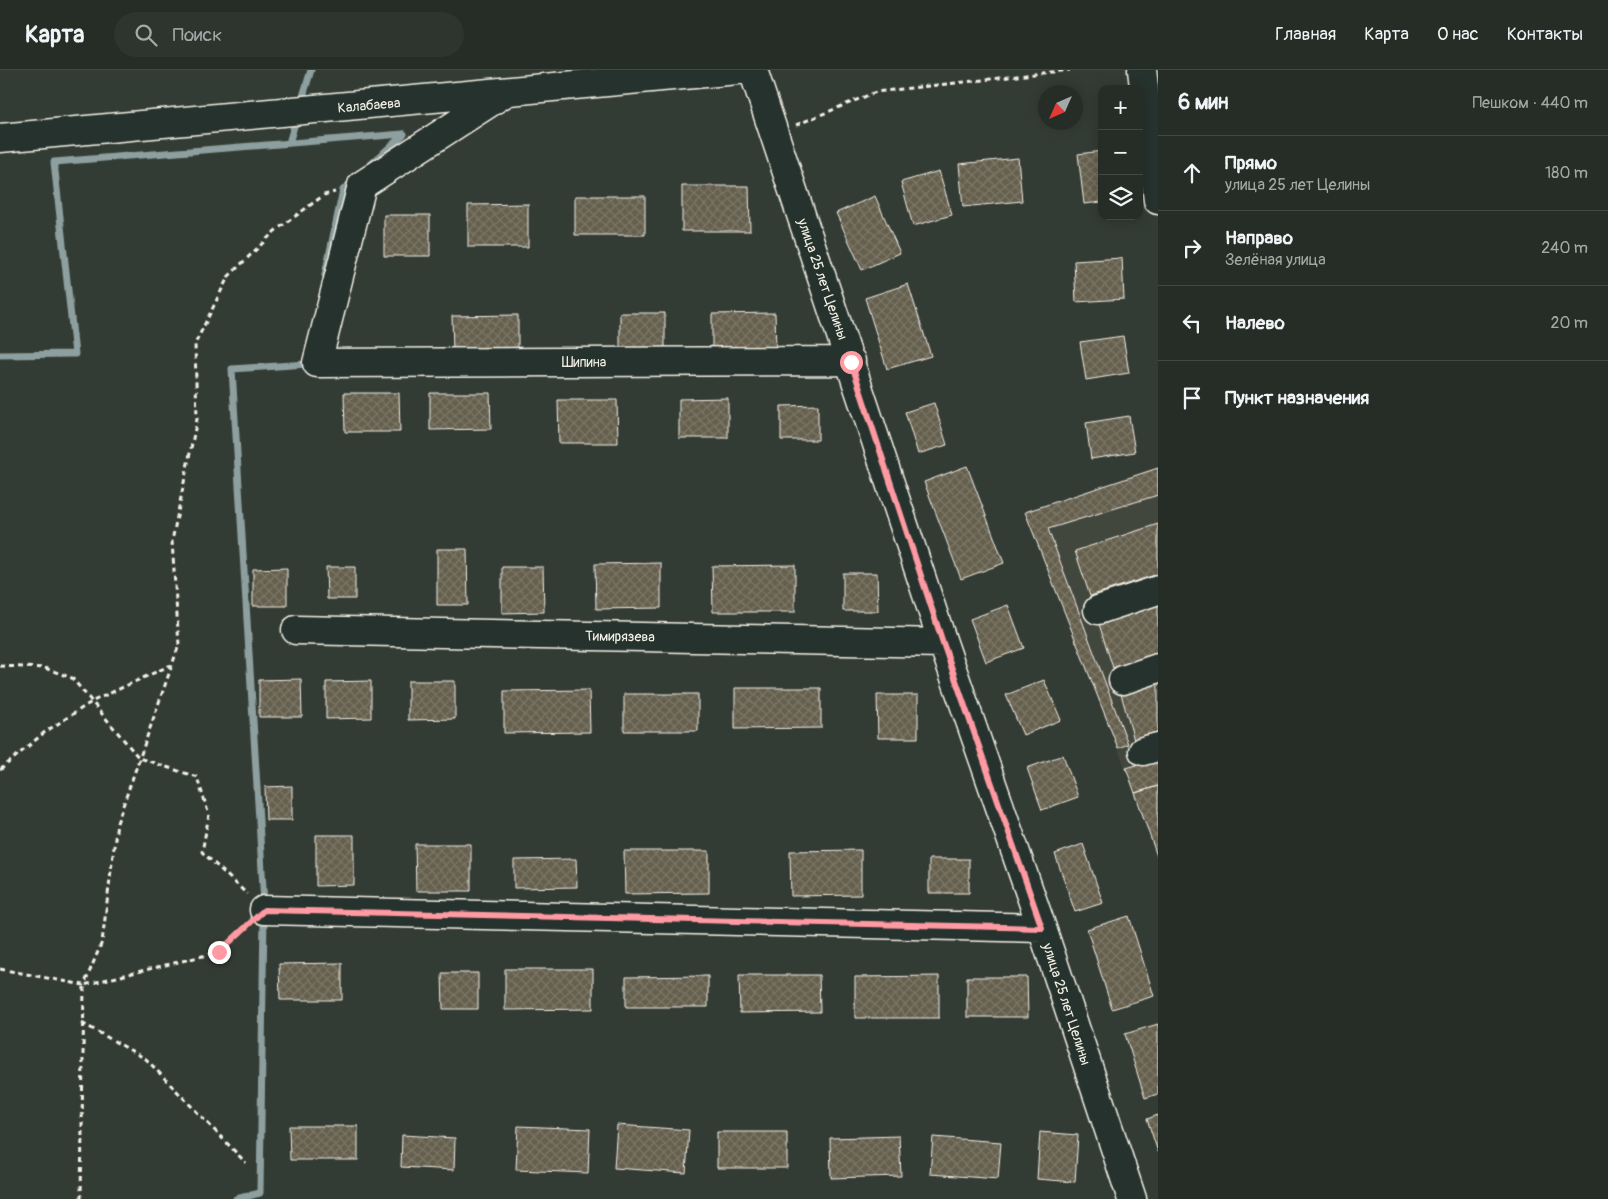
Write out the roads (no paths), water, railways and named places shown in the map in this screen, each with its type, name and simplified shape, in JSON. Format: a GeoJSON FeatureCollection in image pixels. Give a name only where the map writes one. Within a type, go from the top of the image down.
{"type":"FeatureCollection","features":[{"type":"Feature","properties":{"kind":"street","name":"Калабаева"},"geometry":{"type":"LineString","coordinates":[[0,138],[738,70]]}},
{"type":"Feature","properties":{"kind":"street","name":"улица 25 лет Целины"},"geometry":{"type":"LineString","coordinates":[[753,70],[943,643],[1042,928],[1132,1199]]}},
{"type":"Feature","properties":{"kind":"street"},"geometry":{"type":"LineString","coordinates":[[1142,70],[1158,200]]}},
{"type":"Feature","properties":{"kind":"street","name":"Шипина"},"geometry":{"type":"LineString","coordinates":[[506,92],[362,185],[317,363],[851,362]]}},
{"type":"Feature","properties":{"kind":"street"},"geometry":{"type":"LineString","coordinates":[[1098,610],[1158,590]]}},
{"type":"Feature","properties":{"kind":"street","name":"Тимирязева"},"geometry":{"type":"LineString","coordinates":[[296,630],[943,643]]}},
{"type":"Feature","properties":{"kind":"street"},"geometry":{"type":"LineString","coordinates":[[1123,680],[1158,668]]}},
{"type":"Feature","properties":{"kind":"street"},"geometry":{"type":"LineString","coordinates":[[264,910],[1042,928]]}},
{"type":"Feature","properties":{"kind":"waterway"},"geometry":{"type":"LineString","coordinates":[[301,103],[311,70]]}},
{"type":"Feature","properties":{"kind":"waterway"},"geometry":{"type":"LineString","coordinates":[[289,143],[297,116]]}},
{"type":"Feature","properties":{"kind":"waterway"},"geometry":{"type":"LineString","coordinates":[[0,355],[75,354],[54,162],[403,134]]}},
{"type":"Feature","properties":{"kind":"waterway"},"geometry":{"type":"LineString","coordinates":[[369,166],[404,134]]}},
{"type":"Feature","properties":{"kind":"waterway"},"geometry":{"type":"LineString","coordinates":[[325,275],[343,190],[354,180]]}},
{"type":"Feature","properties":{"kind":"waterway"},"geometry":{"type":"LineString","coordinates":[[264,904],[232,369],[307,364],[308,359]]}},
{"type":"Feature","properties":{"kind":"waterway"},"geometry":{"type":"LineString","coordinates":[[236,1199],[260,1193],[264,915]]}}]}
